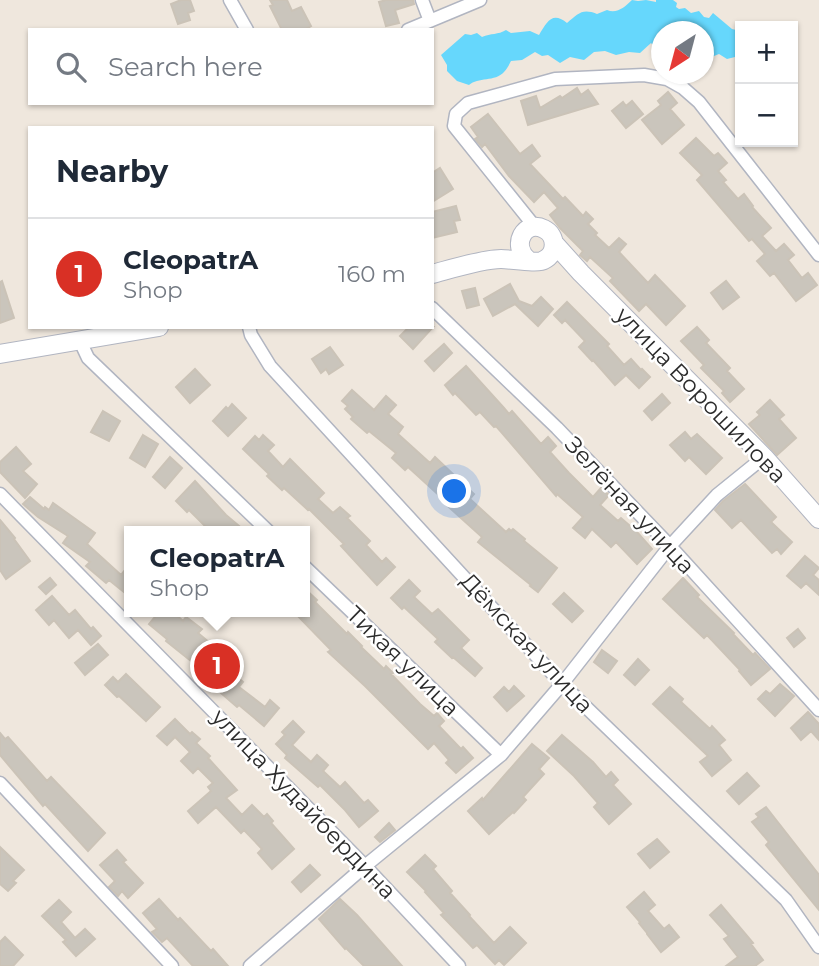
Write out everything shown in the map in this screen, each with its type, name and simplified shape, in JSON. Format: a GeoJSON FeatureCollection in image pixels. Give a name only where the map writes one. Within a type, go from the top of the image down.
{"type":"FeatureCollection","features":[{"type":"Feature","properties":{"kind":"street"},"geometry":{"type":"LineString","coordinates":[[230,0],[246,28]]}},
{"type":"Feature","properties":{"kind":"street"},"geometry":{"type":"LineString","coordinates":[[422,0],[430,21]]}},
{"type":"Feature","properties":{"kind":"street"},"geometry":{"type":"LineString","coordinates":[[413,28],[480,0]]}},
{"type":"Feature","properties":{"kind":"street"},"geometry":{"type":"LineString","coordinates":[[535,227],[454,127],[456,114],[468,103],[555,79],[644,75],[667,79],[699,102],[819,256]]}},
{"type":"Feature","properties":{"kind":"street"},"geometry":{"type":"LineString","coordinates":[[535,227],[547,231],[554,243],[552,253],[536,260],[523,256],[520,250],[520,240],[525,231],[535,227]]}},
{"type":"Feature","properties":{"kind":"street","name":"улица Ворошилова"},"geometry":{"type":"LineString","coordinates":[[497,259],[520,240]]}},
{"type":"Feature","properties":{"kind":"street","name":"улица Ворошилова"},"geometry":{"type":"LineString","coordinates":[[554,243],[764,457],[819,519]]}},
{"type":"Feature","properties":{"kind":"street","name":"улица Ворошилова"},"geometry":{"type":"LineString","coordinates":[[434,274],[497,259],[536,260],[567,266],[581,273]]}},
{"type":"Feature","properties":{"kind":"street","name":"Зелёная улица"},"geometry":{"type":"LineString","coordinates":[[434,310],[557,428],[670,546],[819,710]]}},
{"type":"Feature","properties":{"kind":"street"},"geometry":{"type":"LineString","coordinates":[[0,354],[148,329]]}},
{"type":"Feature","properties":{"kind":"street","name":"Дёмская улица"},"geometry":{"type":"LineString","coordinates":[[250,329],[270,366],[562,684],[786,900],[819,947]]}},
{"type":"Feature","properties":{"kind":"street"},"geometry":{"type":"LineString","coordinates":[[80,341],[88,358],[263,526]]}},
{"type":"Feature","properties":{"kind":"street"},"geometry":{"type":"LineString","coordinates":[[250,966],[365,866],[502,755],[562,684],[670,546],[717,495],[764,457]]}},
{"type":"Feature","properties":{"kind":"street","name":"улица Худайбердина"},"geometry":{"type":"LineString","coordinates":[[0,494],[365,866],[459,966]]}},
{"type":"Feature","properties":{"kind":"street","name":"Тихая улица"},"geometry":{"type":"LineString","coordinates":[[310,572],[502,755]]}},
{"type":"Feature","properties":{"kind":"street"},"geometry":{"type":"LineString","coordinates":[[0,783],[172,966]]}},
{"type":"Feature","properties":{"kind":"water"},"geometry":{"type":"Polygon","coordinates":[[[632,0],[673,0],[677,3],[676,7],[685,8],[691,13],[699,11],[709,18],[713,13],[735,30],[735,57],[727,59],[719,54],[714,56],[714,21],[651,21],[651,43],[640,53],[616,55],[605,51],[594,52],[584,60],[570,57],[560,63],[548,55],[542,56],[535,52],[522,60],[511,61],[500,75],[469,85],[457,81],[447,71],[447,65],[441,55],[465,34],[477,33],[482,37],[506,30],[511,33],[530,31],[539,35],[547,22],[554,18],[567,23],[580,13],[597,14],[624,7],[632,0]]]}},
{"type":"Feature","properties":{"kind":"building"},"geometry":{"type":"Polygon","coordinates":[[[190,0],[194,11],[188,13],[190,20],[178,24],[171,4],[190,0]]]}},
{"type":"Feature","properties":{"kind":"building"},"geometry":{"type":"Polygon","coordinates":[[[270,0],[287,0],[292,11],[301,7],[311,26],[281,28],[270,6],[273,5],[270,0]]]}},
{"type":"Feature","properties":{"kind":"building"},"geometry":{"type":"Polygon","coordinates":[[[413,0],[414,4],[395,10],[399,23],[386,26],[379,2],[413,0]]]}},
{"type":"Feature","properties":{"kind":"building"},"geometry":{"type":"Polygon","coordinates":[[[577,88],[581,95],[588,90],[598,104],[528,125],[521,101],[536,96],[540,108],[577,88]]]}},
{"type":"Feature","properties":{"kind":"building"},"geometry":{"type":"Polygon","coordinates":[[[668,92],[677,103],[670,109],[684,125],[662,144],[642,120],[661,105],[658,101],[668,92]]]}},
{"type":"Feature","properties":{"kind":"building"},"geometry":{"type":"Polygon","coordinates":[[[632,101],[643,114],[626,128],[612,111],[623,102],[626,106],[632,101]]]}},
{"type":"Feature","properties":{"kind":"building"},"geometry":{"type":"Polygon","coordinates":[[[488,114],[520,154],[532,145],[540,156],[530,164],[563,199],[565,197],[583,216],[586,212],[593,219],[588,224],[597,233],[595,235],[609,248],[619,238],[626,244],[619,252],[648,283],[655,275],[685,306],[666,325],[646,304],[639,311],[610,281],[613,278],[590,257],[587,261],[580,255],[583,251],[550,215],[558,208],[544,192],[534,202],[509,176],[485,144],[482,147],[475,139],[478,137],[471,127],[488,114]]]}},
{"type":"Feature","properties":{"kind":"building"},"geometry":{"type":"Polygon","coordinates":[[[696,138],[714,156],[718,153],[727,163],[718,171],[726,180],[723,182],[738,199],[744,194],[771,228],[762,236],[776,251],[784,244],[794,255],[788,260],[802,278],[808,273],[817,285],[796,301],[774,273],[770,276],[757,261],[765,254],[752,239],[749,241],[697,180],[702,175],[680,153],[696,138]]]}},
{"type":"Feature","properties":{"kind":"building"},"geometry":{"type":"Polygon","coordinates":[[[440,168],[453,189],[434,201],[434,172],[440,168]]]}},
{"type":"Feature","properties":{"kind":"building"},"geometry":{"type":"Polygon","coordinates":[[[456,206],[460,220],[454,221],[457,232],[434,238],[434,212],[456,206]]]}},
{"type":"Feature","properties":{"kind":"building"},"geometry":{"type":"Polygon","coordinates":[[[2,281],[14,318],[0,323],[0,282],[2,281]]]}},
{"type":"Feature","properties":{"kind":"building"},"geometry":{"type":"Polygon","coordinates":[[[726,281],[739,297],[723,309],[711,293],[726,281]]]}},
{"type":"Feature","properties":{"kind":"building"},"geometry":{"type":"Polygon","coordinates":[[[510,284],[519,301],[532,306],[541,297],[553,309],[538,326],[515,304],[493,316],[484,299],[510,284]]]}},
{"type":"Feature","properties":{"kind":"building"},"geometry":{"type":"Polygon","coordinates":[[[475,288],[479,305],[467,308],[462,291],[475,288]]]}},
{"type":"Feature","properties":{"kind":"building"},"geometry":{"type":"Polygon","coordinates":[[[567,302],[609,344],[607,346],[624,365],[631,359],[650,377],[639,388],[626,375],[615,385],[579,347],[585,341],[565,320],[562,323],[554,315],[567,302]]]}},
{"type":"Feature","properties":{"kind":"building"},"geometry":{"type":"Polygon","coordinates":[[[697,327],[709,340],[706,343],[730,368],[727,371],[744,389],[730,402],[722,393],[724,391],[701,368],[704,365],[681,341],[697,327]]]}},
{"type":"Feature","properties":{"kind":"building"},"geometry":{"type":"Polygon","coordinates":[[[407,329],[431,329],[413,349],[400,336],[407,329]]]}},
{"type":"Feature","properties":{"kind":"building"},"geometry":{"type":"Polygon","coordinates":[[[444,344],[452,353],[434,371],[425,361],[444,344]]]}},
{"type":"Feature","properties":{"kind":"building"},"geometry":{"type":"Polygon","coordinates":[[[330,347],[343,365],[329,374],[326,369],[321,373],[312,359],[330,347]]]}},
{"type":"Feature","properties":{"kind":"building"},"geometry":{"type":"Polygon","coordinates":[[[466,366],[509,414],[512,411],[541,444],[548,437],[556,446],[550,452],[593,497],[601,488],[609,495],[600,505],[618,521],[621,518],[652,549],[637,564],[616,542],[611,547],[592,529],[585,538],[573,528],[583,517],[557,494],[556,496],[496,426],[480,412],[476,415],[455,393],[453,395],[445,385],[466,366]]]}},
{"type":"Feature","properties":{"kind":"building"},"geometry":{"type":"Polygon","coordinates":[[[195,369],[210,385],[190,403],[176,387],[195,369]]]}},
{"type":"Feature","properties":{"kind":"building"},"geometry":{"type":"Polygon","coordinates":[[[352,390],[374,410],[386,396],[396,405],[388,414],[403,427],[398,434],[430,463],[435,457],[474,494],[470,499],[506,532],[513,529],[557,568],[538,592],[478,542],[482,537],[441,500],[443,499],[408,467],[405,470],[392,458],[396,453],[351,419],[353,417],[345,409],[348,406],[342,401],[352,390]]]}},
{"type":"Feature","properties":{"kind":"building"},"geometry":{"type":"Polygon","coordinates":[[[662,394],[670,403],[652,420],[644,411],[662,394]]]}},
{"type":"Feature","properties":{"kind":"building"},"geometry":{"type":"Polygon","coordinates":[[[770,400],[784,415],[779,419],[796,438],[777,455],[749,424],[760,415],[757,412],[770,400]]]}},
{"type":"Feature","properties":{"kind":"building"},"geometry":{"type":"Polygon","coordinates":[[[232,404],[246,418],[228,436],[213,421],[232,404]]]}},
{"type":"Feature","properties":{"kind":"building"},"geometry":{"type":"Polygon","coordinates":[[[103,411],[120,421],[109,441],[91,432],[103,411]]]}},
{"type":"Feature","properties":{"kind":"building"},"geometry":{"type":"Polygon","coordinates":[[[685,432],[691,439],[697,434],[722,458],[706,474],[689,457],[685,461],[670,445],[685,432]]]}},
{"type":"Feature","properties":{"kind":"building"},"geometry":{"type":"Polygon","coordinates":[[[143,435],[158,444],[145,467],[130,458],[143,435]]]}},
{"type":"Feature","properties":{"kind":"building"},"geometry":{"type":"Polygon","coordinates":[[[263,435],[274,445],[268,451],[283,467],[290,459],[324,493],[318,499],[333,513],[340,507],[370,541],[366,545],[382,562],[386,558],[395,567],[377,585],[341,546],[344,544],[309,509],[267,476],[269,474],[243,449],[255,436],[259,440],[263,435]]]}},
{"type":"Feature","properties":{"kind":"building"},"geometry":{"type":"Polygon","coordinates":[[[16,447],[31,464],[23,471],[37,484],[25,498],[0,472],[0,462],[16,447]]]}},
{"type":"Feature","properties":{"kind":"building"},"geometry":{"type":"Polygon","coordinates":[[[170,457],[182,468],[165,488],[153,477],[170,457]]]}},
{"type":"Feature","properties":{"kind":"building"},"geometry":{"type":"Polygon","coordinates":[[[195,481],[239,526],[205,526],[176,501],[195,481]]]}},
{"type":"Feature","properties":{"kind":"building"},"geometry":{"type":"Polygon","coordinates":[[[745,484],[776,517],[771,522],[792,542],[781,554],[777,549],[772,553],[741,520],[732,528],[715,510],[745,484]]]}},
{"type":"Feature","properties":{"kind":"building"},"geometry":{"type":"Polygon","coordinates":[[[30,497],[49,510],[53,503],[95,533],[87,544],[121,575],[124,571],[124,592],[109,580],[106,583],[86,566],[90,562],[63,543],[68,536],[23,504],[30,497]]]}},
{"type":"Feature","properties":{"kind":"building"},"geometry":{"type":"Polygon","coordinates":[[[0,520],[30,561],[6,579],[0,570],[0,520]]]}},
{"type":"Feature","properties":{"kind":"building"},"geometry":{"type":"Polygon","coordinates":[[[805,556],[819,568],[813,575],[819,580],[819,595],[806,583],[801,588],[787,576],[805,556]]]}},
{"type":"Feature","properties":{"kind":"building"},"geometry":{"type":"Polygon","coordinates":[[[50,578],[56,585],[46,594],[39,587],[50,578]]]}},
{"type":"Feature","properties":{"kind":"building"},"geometry":{"type":"Polygon","coordinates":[[[683,578],[699,595],[697,597],[770,669],[751,685],[707,635],[704,638],[663,599],[683,578]]]}},
{"type":"Feature","properties":{"kind":"building"},"geometry":{"type":"Polygon","coordinates":[[[409,580],[420,591],[414,597],[432,614],[438,609],[469,640],[461,648],[482,668],[475,676],[452,658],[435,642],[438,639],[391,598],[409,580]]]}},
{"type":"Feature","properties":{"kind":"building"},"geometry":{"type":"Polygon","coordinates":[[[564,593],[583,611],[572,622],[553,604],[564,593]]]}},
{"type":"Feature","properties":{"kind":"building"},"geometry":{"type":"Polygon","coordinates":[[[310,594],[347,634],[348,632],[384,669],[386,666],[393,673],[391,674],[420,704],[434,716],[437,713],[444,721],[439,726],[473,758],[456,773],[446,763],[449,760],[434,743],[428,749],[328,652],[331,650],[299,617],[310,617],[310,594]]]}},
{"type":"Feature","properties":{"kind":"building"},"geometry":{"type":"Polygon","coordinates":[[[52,596],[69,615],[75,610],[91,629],[93,627],[101,636],[91,645],[78,630],[69,638],[54,620],[49,625],[36,610],[52,596]]]}},
{"type":"Feature","properties":{"kind":"building"},"geometry":{"type":"Polygon","coordinates":[[[155,617],[179,617],[183,621],[186,617],[202,629],[198,633],[228,658],[226,660],[239,672],[236,676],[243,682],[239,687],[265,707],[270,700],[279,708],[264,726],[213,686],[216,681],[149,624],[155,617]]]}},
{"type":"Feature","properties":{"kind":"building"},"geometry":{"type":"Polygon","coordinates":[[[798,629],[805,638],[794,647],[787,638],[798,629]]]}},
{"type":"Feature","properties":{"kind":"building"},"geometry":{"type":"Polygon","coordinates":[[[98,644],[108,655],[85,675],[75,663],[98,644]]]}},
{"type":"Feature","properties":{"kind":"building"},"geometry":{"type":"Polygon","coordinates":[[[602,650],[617,661],[608,673],[594,662],[602,650]]]}},
{"type":"Feature","properties":{"kind":"building"},"geometry":{"type":"Polygon","coordinates":[[[638,659],[649,670],[635,685],[624,675],[638,659]]]}},
{"type":"Feature","properties":{"kind":"building"},"geometry":{"type":"Polygon","coordinates":[[[126,674],[160,707],[146,721],[105,685],[113,677],[118,682],[126,674]]]}},
{"type":"Feature","properties":{"kind":"building"},"geometry":{"type":"Polygon","coordinates":[[[780,684],[794,696],[775,716],[758,699],[766,691],[770,694],[780,684]]]}},
{"type":"Feature","properties":{"kind":"building"},"geometry":{"type":"Polygon","coordinates":[[[514,686],[524,696],[507,711],[494,697],[504,687],[509,692],[514,686]]]}},
{"type":"Feature","properties":{"kind":"building"},"geometry":{"type":"Polygon","coordinates":[[[670,687],[683,699],[681,702],[725,740],[719,745],[731,760],[712,776],[700,762],[708,756],[653,704],[670,687]]]}},
{"type":"Feature","properties":{"kind":"building"},"geometry":{"type":"Polygon","coordinates":[[[808,712],[819,724],[819,740],[811,731],[801,740],[791,728],[808,712]]]}},
{"type":"Feature","properties":{"kind":"building"},"geometry":{"type":"Polygon","coordinates":[[[175,719],[190,734],[192,732],[200,739],[196,743],[237,790],[226,798],[242,815],[252,805],[264,817],[267,814],[273,821],[271,823],[294,849],[272,869],[258,853],[262,849],[244,830],[241,833],[216,807],[198,823],[188,811],[211,791],[208,787],[213,783],[198,768],[193,773],[181,761],[190,752],[175,737],[167,745],[157,736],[175,719]]]}},
{"type":"Feature","properties":{"kind":"building"},"geometry":{"type":"Polygon","coordinates":[[[293,721],[304,732],[292,745],[311,762],[317,755],[328,765],[323,771],[340,787],[345,782],[364,803],[368,800],[378,811],[359,827],[320,785],[318,787],[285,758],[287,755],[276,744],[285,735],[282,732],[293,721]]]}},
{"type":"Feature","properties":{"kind":"building"},"geometry":{"type":"Polygon","coordinates":[[[0,733],[5,739],[8,737],[47,781],[51,777],[105,833],[88,851],[45,804],[43,806],[0,755],[0,733]]]}},
{"type":"Feature","properties":{"kind":"building"},"geometry":{"type":"Polygon","coordinates":[[[562,735],[606,777],[611,772],[618,780],[613,785],[631,804],[609,824],[594,807],[598,803],[547,751],[562,735]]]}},
{"type":"Feature","properties":{"kind":"building"},"geometry":{"type":"Polygon","coordinates":[[[532,744],[549,758],[539,769],[544,774],[523,797],[526,800],[489,834],[468,811],[482,798],[483,800],[532,744]]]}},
{"type":"Feature","properties":{"kind":"building"},"geometry":{"type":"Polygon","coordinates":[[[747,773],[759,786],[739,804],[727,791],[747,773]]]}},
{"type":"Feature","properties":{"kind":"building"},"geometry":{"type":"Polygon","coordinates":[[[766,807],[819,875],[819,910],[766,845],[769,842],[752,822],[759,817],[756,814],[766,807]]]}},
{"type":"Feature","properties":{"kind":"building"},"geometry":{"type":"Polygon","coordinates":[[[389,823],[395,830],[380,842],[375,837],[389,823]]]}},
{"type":"Feature","properties":{"kind":"building"},"geometry":{"type":"Polygon","coordinates":[[[657,839],[669,852],[650,868],[638,854],[657,839]]]}},
{"type":"Feature","properties":{"kind":"building"},"geometry":{"type":"Polygon","coordinates":[[[0,847],[24,870],[8,891],[0,884],[0,847]]]}},
{"type":"Feature","properties":{"kind":"building"},"geometry":{"type":"Polygon","coordinates":[[[117,850],[126,860],[123,862],[143,883],[128,898],[122,891],[118,896],[109,887],[115,881],[100,865],[117,850]]]}},
{"type":"Feature","properties":{"kind":"building"},"geometry":{"type":"Polygon","coordinates":[[[425,855],[436,866],[433,869],[452,891],[450,893],[494,943],[510,927],[526,943],[504,965],[499,960],[495,964],[477,945],[473,948],[441,915],[444,913],[407,872],[425,855]]]}},
{"type":"Feature","properties":{"kind":"building"},"geometry":{"type":"Polygon","coordinates":[[[310,865],[320,875],[301,892],[292,882],[310,865]]]}},
{"type":"Feature","properties":{"kind":"building"},"geometry":{"type":"Polygon","coordinates":[[[644,892],[655,905],[648,911],[664,929],[669,925],[679,937],[661,952],[627,907],[644,892]]]}},
{"type":"Feature","properties":{"kind":"building"},"geometry":{"type":"Polygon","coordinates":[[[159,899],[228,966],[193,966],[167,938],[162,942],[152,932],[157,929],[143,913],[159,899]]]}},
{"type":"Feature","properties":{"kind":"building"},"geometry":{"type":"Polygon","coordinates":[[[340,899],[402,966],[364,966],[345,949],[319,919],[340,899]]]}},
{"type":"Feature","properties":{"kind":"building"},"geometry":{"type":"Polygon","coordinates":[[[59,900],[71,912],[61,922],[75,938],[85,929],[95,939],[76,956],[63,942],[66,940],[42,916],[59,900]]]}},
{"type":"Feature","properties":{"kind":"building"},"geometry":{"type":"Polygon","coordinates":[[[721,905],[753,943],[751,944],[763,960],[755,966],[726,966],[738,957],[724,939],[729,936],[710,915],[721,905]]]}},
{"type":"Feature","properties":{"kind":"building"},"geometry":{"type":"Polygon","coordinates":[[[5,937],[23,955],[13,966],[0,966],[0,942],[5,937]]]}},
{"type":"Feature","properties":{"kind":"place","name":"CleopatrA"},"geometry":{"type":"Point","coordinates":[217,666]}}]}
